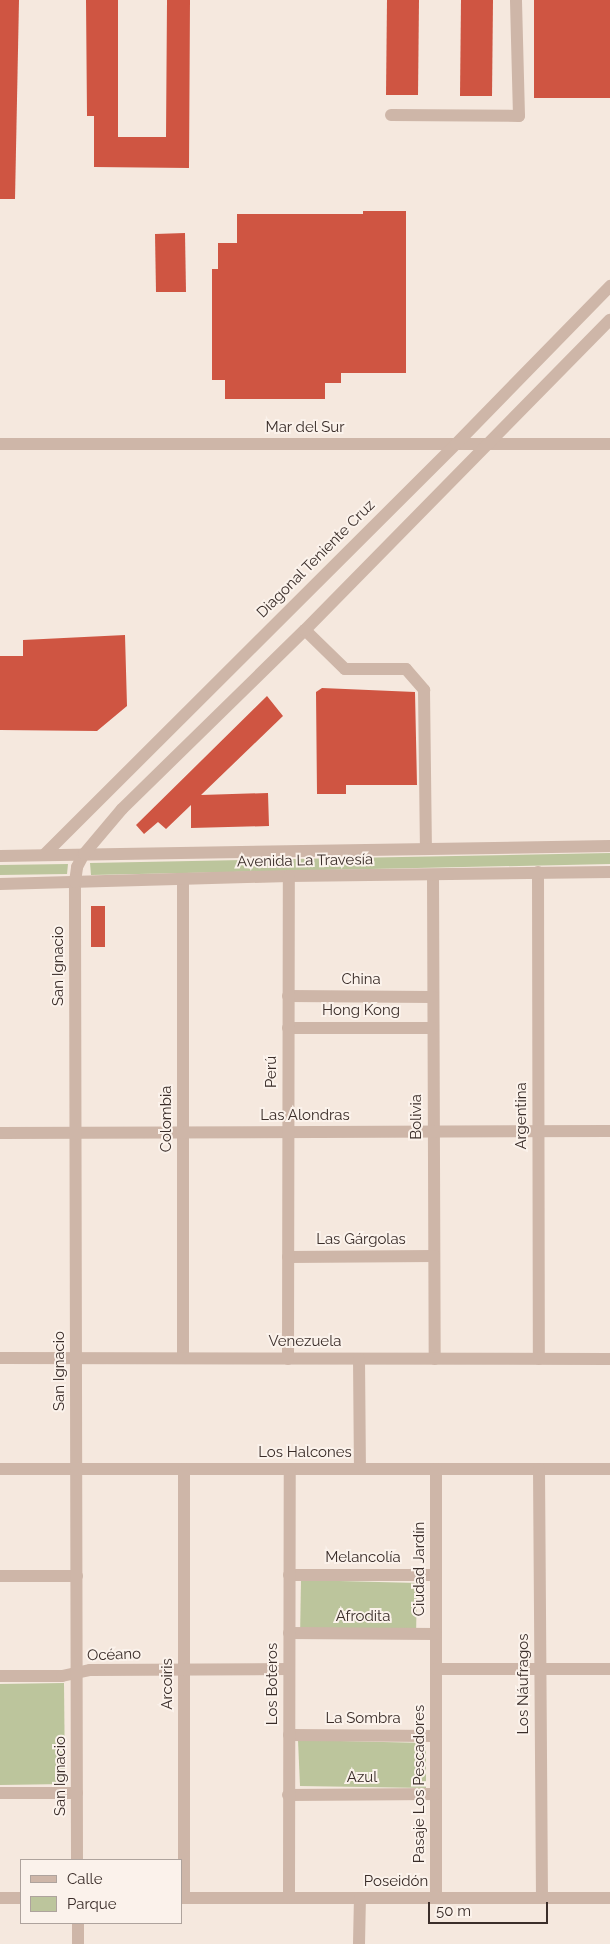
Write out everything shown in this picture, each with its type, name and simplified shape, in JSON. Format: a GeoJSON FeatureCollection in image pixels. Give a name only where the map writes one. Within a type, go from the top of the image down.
{"type":"FeatureCollection","features":[{"type":"Feature","properties":{"kind":"street"},"geometry":{"type":"LineString","coordinates":[[391,115],[519,116],[516,0]]}},
{"type":"Feature","properties":{"kind":"street","name":"Diagonal Teniente Cruz"},"geometry":{"type":"LineString","coordinates":[[44,855],[456,444],[610,286]]}},
{"type":"Feature","properties":{"kind":"street"},"geometry":{"type":"LineString","coordinates":[[74,882],[77,867],[84,854],[122,809],[305,630],[610,320]]}},
{"type":"Feature","properties":{"kind":"street","name":"Mar del Sur"},"geometry":{"type":"LineString","coordinates":[[0,444],[456,444],[489,442],[610,444]]}},
{"type":"Feature","properties":{"kind":"street"},"geometry":{"type":"LineString","coordinates":[[305,630],[345,669],[406,669],[424,690],[426,849]]}},
{"type":"Feature","properties":{"kind":"street","name":"Avenida La Travesía"},"geometry":{"type":"LineString","coordinates":[[0,856],[610,846]]}},
{"type":"Feature","properties":{"kind":"street","name":"Argentina"},"geometry":{"type":"LineString","coordinates":[[538,872],[538,1358]]}},
{"type":"Feature","properties":{"kind":"street","name":"Avenida La Travesía"},"geometry":{"type":"LineString","coordinates":[[0,884],[289,876],[610,872]]}},
{"type":"Feature","properties":{"kind":"street","name":"Bolivia"},"geometry":{"type":"LineString","coordinates":[[433,875],[435,1359]]}},
{"type":"Feature","properties":{"kind":"street","name":"Perú"},"geometry":{"type":"LineString","coordinates":[[288,1358],[289,876]]}},
{"type":"Feature","properties":{"kind":"street","name":"Colombia"},"geometry":{"type":"LineString","coordinates":[[183,879],[183,1358]]}},
{"type":"Feature","properties":{"kind":"street","name":"San Ignacio"},"geometry":{"type":"LineString","coordinates":[[74,882],[78,1859]]}},
{"type":"Feature","properties":{"kind":"street","name":"China"},"geometry":{"type":"LineString","coordinates":[[288,996],[433,997]]}},
{"type":"Feature","properties":{"kind":"street","name":"Hong Kong"},"geometry":{"type":"LineString","coordinates":[[288,1028],[433,1028]]}},
{"type":"Feature","properties":{"kind":"street","name":"Las Alondras"},"geometry":{"type":"LineString","coordinates":[[0,1133],[610,1131]]}},
{"type":"Feature","properties":{"kind":"street","name":"Las Gárgolas"},"geometry":{"type":"LineString","coordinates":[[288,1257],[434,1256]]}},
{"type":"Feature","properties":{"kind":"street","name":"Venezuela"},"geometry":{"type":"LineString","coordinates":[[0,1358],[610,1359]]}},
{"type":"Feature","properties":{"kind":"street"},"geometry":{"type":"LineString","coordinates":[[359,1359],[360,1469]]}},
{"type":"Feature","properties":{"kind":"street","name":"Los Halcones"},"geometry":{"type":"LineString","coordinates":[[0,1469],[610,1469]]}},
{"type":"Feature","properties":{"kind":"street","name":"Arcoiris"},"geometry":{"type":"LineString","coordinates":[[183,1898],[184,1469]]}},
{"type":"Feature","properties":{"kind":"street","name":"Los Boteros"},"geometry":{"type":"LineString","coordinates":[[289,1898],[290,1469]]}},
{"type":"Feature","properties":{"kind":"street","name":"Ciudad Jardín"},"geometry":{"type":"LineString","coordinates":[[436,1469],[436,1669]]}},
{"type":"Feature","properties":{"kind":"street","name":"Los Náufragos"},"geometry":{"type":"LineString","coordinates":[[539,1469],[542,1898]]}},
{"type":"Feature","properties":{"kind":"street","name":"Melancolía"},"geometry":{"type":"LineString","coordinates":[[289,1575],[436,1575]]}},
{"type":"Feature","properties":{"kind":"street"},"geometry":{"type":"LineString","coordinates":[[0,1576],[77,1576]]}},
{"type":"Feature","properties":{"kind":"street","name":"Afrodita"},"geometry":{"type":"LineString","coordinates":[[289,1633],[436,1634]]}},
{"type":"Feature","properties":{"kind":"street","name":"Océano"},"geometry":{"type":"LineString","coordinates":[[0,1676],[62,1676],[90,1670],[289,1669]]}},
{"type":"Feature","properties":{"kind":"street"},"geometry":{"type":"LineString","coordinates":[[436,1669],[610,1669]]}},
{"type":"Feature","properties":{"kind":"street","name":"Pasaje Los Pescadores"},"geometry":{"type":"LineString","coordinates":[[436,1669],[436,1898]]}},
{"type":"Feature","properties":{"kind":"street","name":"La Sombra"},"geometry":{"type":"LineString","coordinates":[[289,1735],[436,1736]]}},
{"type":"Feature","properties":{"kind":"street"},"geometry":{"type":"LineString","coordinates":[[0,1793],[77,1793]]}},
{"type":"Feature","properties":{"kind":"street","name":"Azul"},"geometry":{"type":"LineString","coordinates":[[288,1795],[436,1794]]}},
{"type":"Feature","properties":{"kind":"street"},"geometry":{"type":"LineString","coordinates":[[0,1898],[20,1898]]}},
{"type":"Feature","properties":{"kind":"street","name":"Poseidón"},"geometry":{"type":"LineString","coordinates":[[183,1898],[610,1898]]}},
{"type":"Feature","properties":{"kind":"street"},"geometry":{"type":"LineString","coordinates":[[360,1898],[360,1944]]}},
{"type":"Feature","properties":{"kind":"street"},"geometry":{"type":"LineString","coordinates":[[78,1924],[78,1944]]}},
{"type":"Feature","properties":{"kind":"green space"},"geometry":{"type":"Polygon","coordinates":[[[610,853],[610,864],[91,875],[90,863],[610,853]]]}},
{"type":"Feature","properties":{"kind":"green space"},"geometry":{"type":"Polygon","coordinates":[[[68,864],[67,874],[0,875],[0,865],[68,864]]]}},
{"type":"Feature","properties":{"kind":"green space"},"geometry":{"type":"Polygon","coordinates":[[[301,1580],[417,1583],[416,1637],[300,1639],[301,1580]]]}},
{"type":"Feature","properties":{"kind":"green space"},"geometry":{"type":"Polygon","coordinates":[[[64,1683],[65,1784],[0,1785],[0,1684],[64,1683]]]}},
{"type":"Feature","properties":{"kind":"green space"},"geometry":{"type":"Polygon","coordinates":[[[298,1740],[426,1743],[426,1788],[300,1786],[298,1740]]]}},
{"type":"Feature","properties":{"kind":"building"},"geometry":{"type":"Polygon","coordinates":[[[0,0],[19,0],[15,199],[0,199],[0,0]]]}},
{"type":"Feature","properties":{"kind":"building"},"geometry":{"type":"Polygon","coordinates":[[[86,0],[118,0],[118,137],[166,137],[167,0],[190,0],[189,168],[94,167],[94,116],[87,116],[86,0]]]}},
{"type":"Feature","properties":{"kind":"building"},"geometry":{"type":"Polygon","coordinates":[[[387,0],[419,0],[418,95],[386,95],[387,0]]]}},
{"type":"Feature","properties":{"kind":"building"},"geometry":{"type":"Polygon","coordinates":[[[461,0],[493,0],[492,96],[460,96],[461,0]]]}},
{"type":"Feature","properties":{"kind":"building"},"geometry":{"type":"Polygon","coordinates":[[[534,0],[610,0],[610,98],[534,98],[534,0]]]}},
{"type":"Feature","properties":{"kind":"building"},"geometry":{"type":"Polygon","coordinates":[[[363,211],[406,211],[406,373],[341,373],[341,383],[325,383],[325,399],[225,399],[225,380],[212,380],[212,269],[218,269],[218,243],[237,243],[237,214],[363,214],[363,211]]]}},
{"type":"Feature","properties":{"kind":"building"},"geometry":{"type":"Polygon","coordinates":[[[185,233],[186,292],[156,292],[155,234],[185,233]]]}},
{"type":"Feature","properties":{"kind":"building"},"geometry":{"type":"Polygon","coordinates":[[[125,635],[127,706],[97,731],[0,730],[0,656],[23,656],[23,640],[125,635]]]}},
{"type":"Feature","properties":{"kind":"building"},"geometry":{"type":"Polygon","coordinates":[[[322,688],[415,692],[417,785],[346,785],[346,794],[317,794],[316,692],[322,688]]]}},
{"type":"Feature","properties":{"kind":"building"},"geometry":{"type":"Polygon","coordinates":[[[267,696],[283,716],[201,795],[268,793],[269,826],[191,828],[191,805],[166,829],[158,822],[144,834],[136,825],[267,696]]]}},
{"type":"Feature","properties":{"kind":"building"},"geometry":{"type":"Polygon","coordinates":[[[91,906],[105,906],[105,947],[91,947],[91,906]]]}}]}
